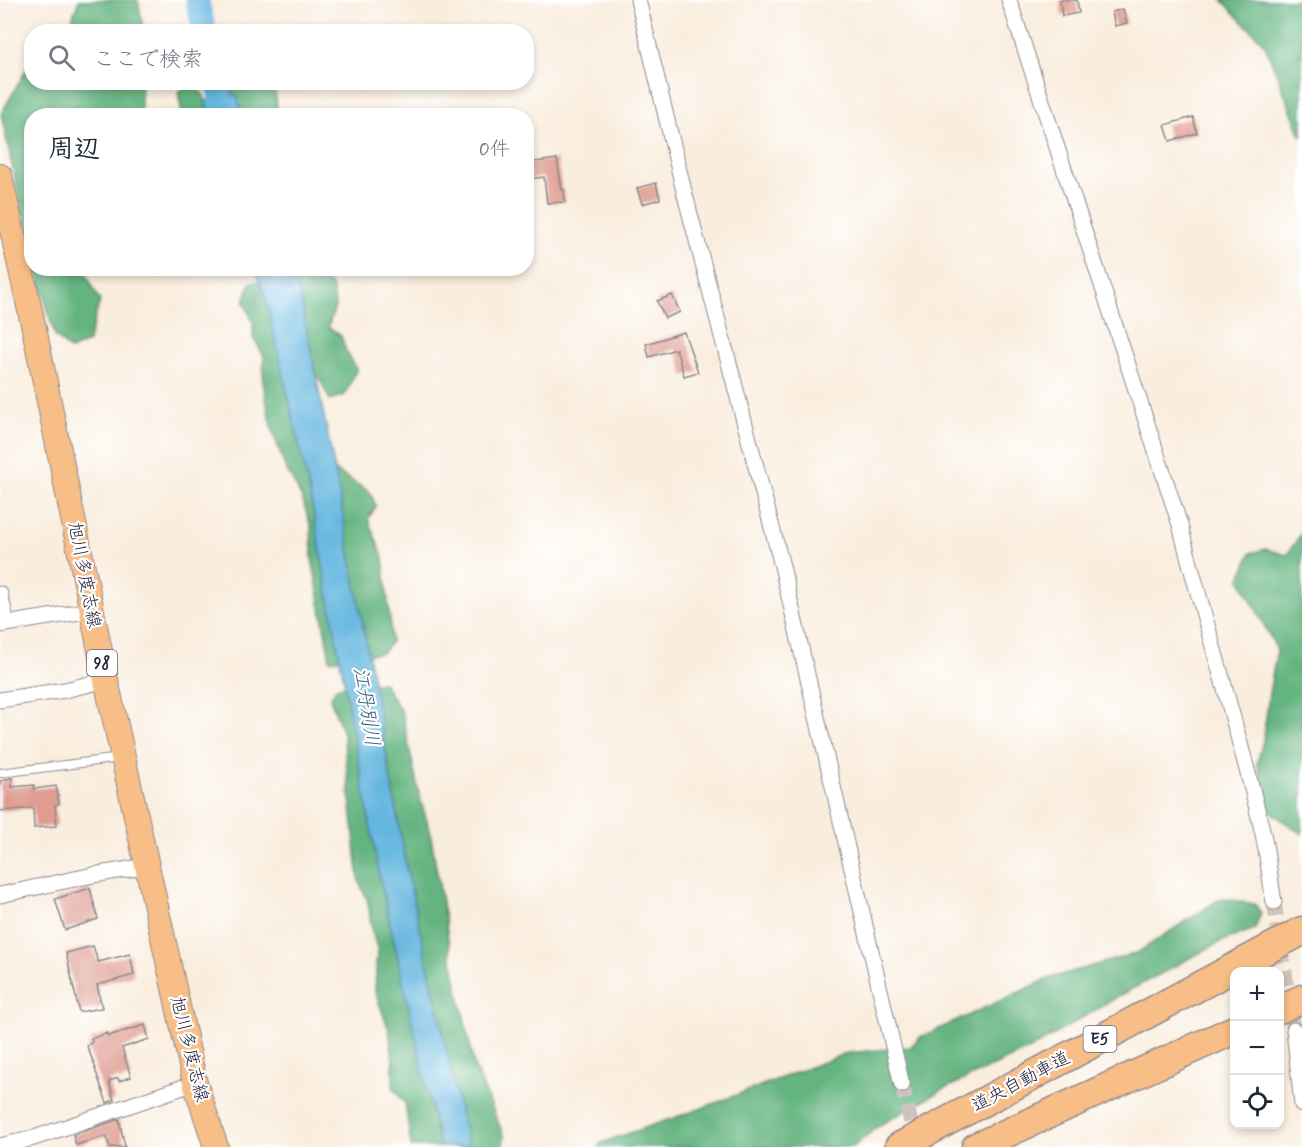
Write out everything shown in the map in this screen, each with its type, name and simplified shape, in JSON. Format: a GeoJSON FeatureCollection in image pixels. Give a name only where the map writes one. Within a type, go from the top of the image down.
{"type":"FeatureCollection","features":[{"type":"Feature","properties":{"kind":"highway","name":"道央自動車道"},"geometry":{"type":"LineString","coordinates":[[899,1147],[1302,931]]}},
{"type":"Feature","properties":{"kind":"highway"},"geometry":{"type":"LineString","coordinates":[[1287,1020],[1302,999]]}},
{"type":"Feature","properties":{"kind":"highway","name":"道央自動車道"},"geometry":{"type":"LineString","coordinates":[[976,1147],[1230,1032]]}},
{"type":"Feature","properties":{"kind":"main road","name":"旭川多度志線"},"geometry":{"type":"LineString","coordinates":[[0,176],[123,758],[195,1083],[214,1146]]}},
{"type":"Feature","properties":{"kind":"street"},"geometry":{"type":"LineString","coordinates":[[638,0],[684,191],[782,566],[902,1085]]}},
{"type":"Feature","properties":{"kind":"street"},"geometry":{"type":"LineString","coordinates":[[1009,0],[1180,525],[1263,836],[1274,902]]}},
{"type":"Feature","properties":{"kind":"street"},"geometry":{"type":"LineString","coordinates":[[0,594],[3,624],[92,610]]}},
{"type":"Feature","properties":{"kind":"street"},"geometry":{"type":"LineString","coordinates":[[0,700],[65,690],[106,680]]}},
{"type":"Feature","properties":{"kind":"street"},"geometry":{"type":"LineString","coordinates":[[0,895],[147,866]]}},
{"type":"Feature","properties":{"kind":"street"},"geometry":{"type":"LineString","coordinates":[[1287,1020],[1302,1104]]}},
{"type":"Feature","properties":{"kind":"street"},"geometry":{"type":"LineString","coordinates":[[0,1146],[34,1138],[195,1083]]}},
{"type":"Feature","properties":{"kind":"lane"},"geometry":{"type":"LineString","coordinates":[[0,773],[123,758]]}},
{"type":"Feature","properties":{"kind":"green space"},"geometry":{"type":"Polygon","coordinates":[[[79,0],[138,0],[143,24],[73,24],[73,16],[79,0]]]}},
{"type":"Feature","properties":{"kind":"green space"},"geometry":{"type":"Polygon","coordinates":[[[1222,0],[1302,0],[1302,138],[1265,45],[1222,0]]]}},
{"type":"Feature","properties":{"kind":"green space"},"geometry":{"type":"Polygon","coordinates":[[[24,73],[24,90],[141,90],[141,108],[24,108],[24,221],[1,114],[24,73]]]}},
{"type":"Feature","properties":{"kind":"green space"},"geometry":{"type":"Polygon","coordinates":[[[198,90],[203,94],[208,108],[181,108],[178,92],[198,90]]]}},
{"type":"Feature","properties":{"kind":"green space"},"geometry":{"type":"Polygon","coordinates":[[[232,90],[275,91],[277,108],[230,107],[232,90]]]}},
{"type":"Feature","properties":{"kind":"green space"},"geometry":{"type":"Polygon","coordinates":[[[38,276],[88,276],[100,301],[88,342],[70,350],[55,336],[38,276]]]}},
{"type":"Feature","properties":{"kind":"green space"},"geometry":{"type":"Polygon","coordinates":[[[283,276],[322,276],[333,288],[335,307],[328,327],[341,336],[346,351],[357,369],[345,395],[330,400],[309,358],[283,276]]]}},
{"type":"Feature","properties":{"kind":"green space"},"geometry":{"type":"Polygon","coordinates":[[[268,281],[316,459],[370,492],[376,506],[368,519],[383,557],[391,642],[382,653],[330,660],[312,558],[311,527],[301,496],[285,467],[271,426],[263,382],[264,356],[253,338],[253,323],[244,301],[250,283],[268,281]]]}},
{"type":"Feature","properties":{"kind":"green space"},"geometry":{"type":"Polygon","coordinates":[[[1302,532],[1302,834],[1269,811],[1257,763],[1263,741],[1277,650],[1240,579],[1251,553],[1266,549],[1287,555],[1302,532]]]}},
{"type":"Feature","properties":{"kind":"green space"},"geometry":{"type":"Polygon","coordinates":[[[383,682],[402,713],[420,798],[430,831],[451,955],[474,1065],[504,1136],[503,1147],[411,1147],[405,1103],[393,1088],[393,1060],[389,1030],[375,992],[377,948],[368,902],[359,881],[343,733],[330,698],[337,687],[383,682]]]}},
{"type":"Feature","properties":{"kind":"green space"},"geometry":{"type":"Polygon","coordinates":[[[1221,898],[1255,904],[1261,913],[1255,929],[1220,942],[1119,996],[1034,1047],[942,1090],[880,1125],[853,1147],[598,1147],[601,1143],[694,1111],[847,1053],[910,1047],[921,1037],[1050,978],[1137,953],[1221,898]]]}},
{"type":"Feature","properties":{"kind":"water"},"geometry":{"type":"Polygon","coordinates":[[[237,95],[240,108],[207,108],[205,101],[237,95]]]}},
{"type":"Feature","properties":{"kind":"water"},"geometry":{"type":"Polygon","coordinates":[[[258,276],[293,276],[300,296],[337,481],[407,870],[468,1147],[440,1147],[379,874],[308,483],[265,296],[258,276]]]}},
{"type":"Feature","properties":{"kind":"building"},"geometry":{"type":"Polygon","coordinates":[[[1060,0],[1077,0],[1079,13],[1062,16],[1060,0]]]}},
{"type":"Feature","properties":{"kind":"building"},"geometry":{"type":"Polygon","coordinates":[[[1123,9],[1127,23],[1115,26],[1112,12],[1123,9]]]}},
{"type":"Feature","properties":{"kind":"building"},"geometry":{"type":"Polygon","coordinates":[[[1193,117],[1197,133],[1170,141],[1165,125],[1193,117]]]}},
{"type":"Feature","properties":{"kind":"building"},"geometry":{"type":"Polygon","coordinates":[[[557,159],[565,202],[547,203],[544,177],[534,178],[534,162],[557,159]]]}},
{"type":"Feature","properties":{"kind":"building"},"geometry":{"type":"Polygon","coordinates":[[[656,183],[660,199],[642,204],[637,188],[656,183]]]}},
{"type":"Feature","properties":{"kind":"building"},"geometry":{"type":"Polygon","coordinates":[[[672,295],[680,312],[665,318],[657,301],[672,295]]]}},
{"type":"Feature","properties":{"kind":"building"},"geometry":{"type":"Polygon","coordinates":[[[684,332],[698,372],[684,376],[676,349],[649,357],[646,344],[684,332]]]}},
{"type":"Feature","properties":{"kind":"building"},"geometry":{"type":"Polygon","coordinates":[[[12,778],[12,787],[34,785],[34,789],[56,786],[59,804],[55,805],[57,826],[34,828],[33,808],[0,811],[0,781],[12,778]]]}},
{"type":"Feature","properties":{"kind":"building"},"geometry":{"type":"Polygon","coordinates":[[[90,888],[98,919],[65,930],[55,899],[90,888]]]}},
{"type":"Feature","properties":{"kind":"building"},"geometry":{"type":"Polygon","coordinates":[[[93,946],[98,962],[130,954],[134,975],[97,985],[102,1008],[79,1012],[66,953],[93,946]]]}},
{"type":"Feature","properties":{"kind":"building"},"geometry":{"type":"Polygon","coordinates":[[[145,1025],[149,1039],[122,1048],[131,1077],[109,1081],[114,1100],[107,1103],[87,1046],[92,1042],[91,1039],[107,1033],[108,1036],[145,1025]]]}},
{"type":"Feature","properties":{"kind":"building"},"geometry":{"type":"Polygon","coordinates":[[[119,1119],[125,1147],[110,1147],[106,1136],[76,1145],[73,1135],[119,1119]]]}},
{"type":"Feature","properties":{"kind":"waterway","name":"江丹別川"},"geometry":{"type":"LineString","coordinates":[[197,0],[203,24]]}},
{"type":"Feature","properties":{"kind":"waterway","name":"江丹別川"},"geometry":{"type":"LineString","coordinates":[[219,90],[222,108]]}},
{"type":"Feature","properties":{"kind":"tunnel"},"geometry":{"type":"LineString","coordinates":[[1274,902],[1294,1030]]}},
{"type":"Feature","properties":{"kind":"tunnel"},"geometry":{"type":"LineString","coordinates":[[902,1085],[916,1143]]}}]}
